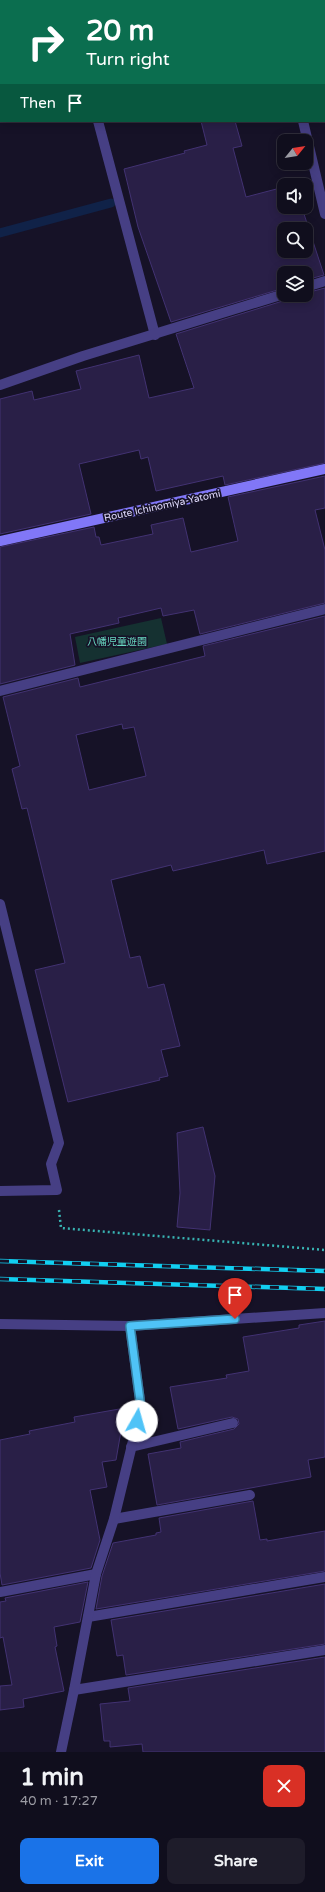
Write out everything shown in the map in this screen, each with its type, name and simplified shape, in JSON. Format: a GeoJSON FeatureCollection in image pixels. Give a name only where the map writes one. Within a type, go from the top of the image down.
{"type":"FeatureCollection","features":[{"type":"Feature","properties":{"kind":"main road","name":"Route Ichinomiya-Yatomi"},"geometry":{"type":"LineString","coordinates":[[0,541],[325,469]]}},
{"type":"Feature","properties":{"kind":"street"},"geometry":{"type":"LineString","coordinates":[[98,122],[155,335]]}},
{"type":"Feature","properties":{"kind":"street"},"geometry":{"type":"LineString","coordinates":[[305,122],[325,214]]}},
{"type":"Feature","properties":{"kind":"street"},"geometry":{"type":"LineString","coordinates":[[313,285],[325,281]]}},
{"type":"Feature","properties":{"kind":"street"},"geometry":{"type":"LineString","coordinates":[[0,385],[83,356],[277,296]]}},
{"type":"Feature","properties":{"kind":"street"},"geometry":{"type":"LineString","coordinates":[[0,691],[325,609]]}},
{"type":"Feature","properties":{"kind":"street"},"geometry":{"type":"LineString","coordinates":[[0,904],[58,1144],[51,1164],[57,1190],[0,1191]]}},
{"type":"Feature","properties":{"kind":"street"},"geometry":{"type":"LineString","coordinates":[[0,1324],[130,1326],[325,1312]]}},
{"type":"Feature","properties":{"kind":"street"},"geometry":{"type":"LineString","coordinates":[[60,1752],[74,1690],[96,1574],[114,1519],[130,1446],[141,1408],[130,1326]]}},
{"type":"Feature","properties":{"kind":"street"},"geometry":{"type":"LineString","coordinates":[[130,1446],[233,1423]]}},
{"type":"Feature","properties":{"kind":"street"},"geometry":{"type":"LineString","coordinates":[[114,1519],[250,1495]]}},
{"type":"Feature","properties":{"kind":"street"},"geometry":{"type":"LineString","coordinates":[[0,1592],[96,1574]]}},
{"type":"Feature","properties":{"kind":"street"},"geometry":{"type":"LineString","coordinates":[[88,1617],[325,1577]]}},
{"type":"Feature","properties":{"kind":"street"},"geometry":{"type":"LineString","coordinates":[[74,1690],[325,1650]]}},
{"type":"Feature","properties":{"kind":"path"},"geometry":{"type":"LineString","coordinates":[[57,1190],[61,1228],[325,1250]]}},
{"type":"Feature","properties":{"kind":"green space","name":"八幡児童遊園"},"geometry":{"type":"Polygon","coordinates":[[[161,618],[167,644],[80,663],[75,637],[161,618]]]}},
{"type":"Feature","properties":{"kind":"building"},"geometry":{"type":"Polygon","coordinates":[[[201,122],[235,122],[242,146],[233,148],[246,197],[277,189],[277,214],[304,214],[307,222],[277,222],[277,258],[313,258],[313,241],[324,275],[313,278],[313,266],[277,266],[277,290],[171,322],[138,227],[124,169],[185,153],[184,151],[207,145],[201,122]]]}},
{"type":"Feature","properties":{"kind":"building"},"geometry":{"type":"Polygon","coordinates":[[[325,288],[325,463],[225,485],[223,476],[156,491],[148,457],[141,459],[139,450],[79,464],[91,514],[0,534],[0,399],[32,391],[34,400],[81,389],[76,371],[139,355],[149,398],[194,388],[176,334],[280,302],[313,302],[313,291],[325,288]]]}},
{"type":"Feature","properties":{"kind":"building"},"geometry":{"type":"Polygon","coordinates":[[[325,476],[325,508],[315,510],[325,550],[325,603],[200,634],[194,610],[163,616],[161,608],[118,618],[119,623],[70,634],[75,665],[0,684],[0,547],[94,527],[96,537],[99,537],[101,545],[153,534],[151,525],[183,518],[191,552],[238,541],[228,497],[325,476]]]}},
{"type":"Feature","properties":{"kind":"building"},"geometry":{"type":"Polygon","coordinates":[[[325,616],[325,851],[267,864],[264,850],[173,871],[171,865],[111,880],[130,958],[140,956],[148,988],[164,984],[180,1046],[161,1050],[168,1076],[159,1078],[160,1080],[68,1102],[35,970],[65,963],[27,808],[22,809],[12,769],[20,766],[3,697],[78,678],[80,687],[205,656],[203,646],[325,616]],[[122,724],[76,735],[89,790],[146,776],[134,727],[123,729],[122,724]]]}},
{"type":"Feature","properties":{"kind":"building"},"geometry":{"type":"Polygon","coordinates":[[[203,1127],[215,1176],[210,1230],[177,1227],[180,1193],[177,1133],[203,1127]]]}},
{"type":"Feature","properties":{"kind":"building"},"geometry":{"type":"Polygon","coordinates":[[[325,1321],[325,1457],[308,1460],[311,1477],[157,1505],[148,1454],[181,1448],[180,1442],[234,1429],[239,1424],[238,1419],[232,1417],[178,1429],[170,1387],[227,1378],[226,1375],[249,1371],[243,1337],[299,1328],[299,1325],[325,1321]]]}},
{"type":"Feature","properties":{"kind":"building"},"geometry":{"type":"Polygon","coordinates":[[[125,1408],[116,1460],[102,1462],[107,1487],[90,1490],[100,1540],[91,1568],[2,1585],[0,1573],[0,1440],[30,1434],[29,1431],[75,1422],[74,1417],[125,1408]]]}},
{"type":"Feature","properties":{"kind":"building"},"geometry":{"type":"Polygon","coordinates":[[[253,1501],[260,1540],[267,1539],[267,1541],[325,1531],[325,1571],[96,1609],[102,1576],[113,1543],[156,1535],[156,1533],[161,1532],[159,1518],[253,1501]]]}},
{"type":"Feature","properties":{"kind":"building"},"geometry":{"type":"Polygon","coordinates":[[[88,1582],[80,1622],[54,1627],[57,1646],[55,1647],[64,1691],[23,1699],[24,1707],[0,1710],[0,1686],[12,1685],[3,1637],[0,1638],[0,1602],[6,1601],[5,1598],[88,1582]]]}},
{"type":"Feature","properties":{"kind":"building"},"geometry":{"type":"Polygon","coordinates":[[[325,1584],[325,1644],[126,1675],[123,1655],[117,1656],[111,1620],[325,1584]]]}},
{"type":"Feature","properties":{"kind":"building"},"geometry":{"type":"Polygon","coordinates":[[[325,1657],[325,1752],[143,1752],[142,1744],[110,1747],[110,1741],[104,1741],[100,1704],[130,1701],[128,1688],[325,1657]]]}},
{"type":"Feature","properties":{"kind":"waterway"},"geometry":{"type":"LineString","coordinates":[[0,233],[111,203]]}},
{"type":"Feature","properties":{"kind":"railway"},"geometry":{"type":"LineString","coordinates":[[0,1261],[325,1271]]}},
{"type":"Feature","properties":{"kind":"railway"},"geometry":{"type":"LineString","coordinates":[[0,1279],[325,1289]]}},
{"type":"Feature","properties":{"kind":"route"},"geometry":{"type":"LineString","coordinates":[[137,1421],[141,1408],[130,1326],[235,1319]]}}]}
